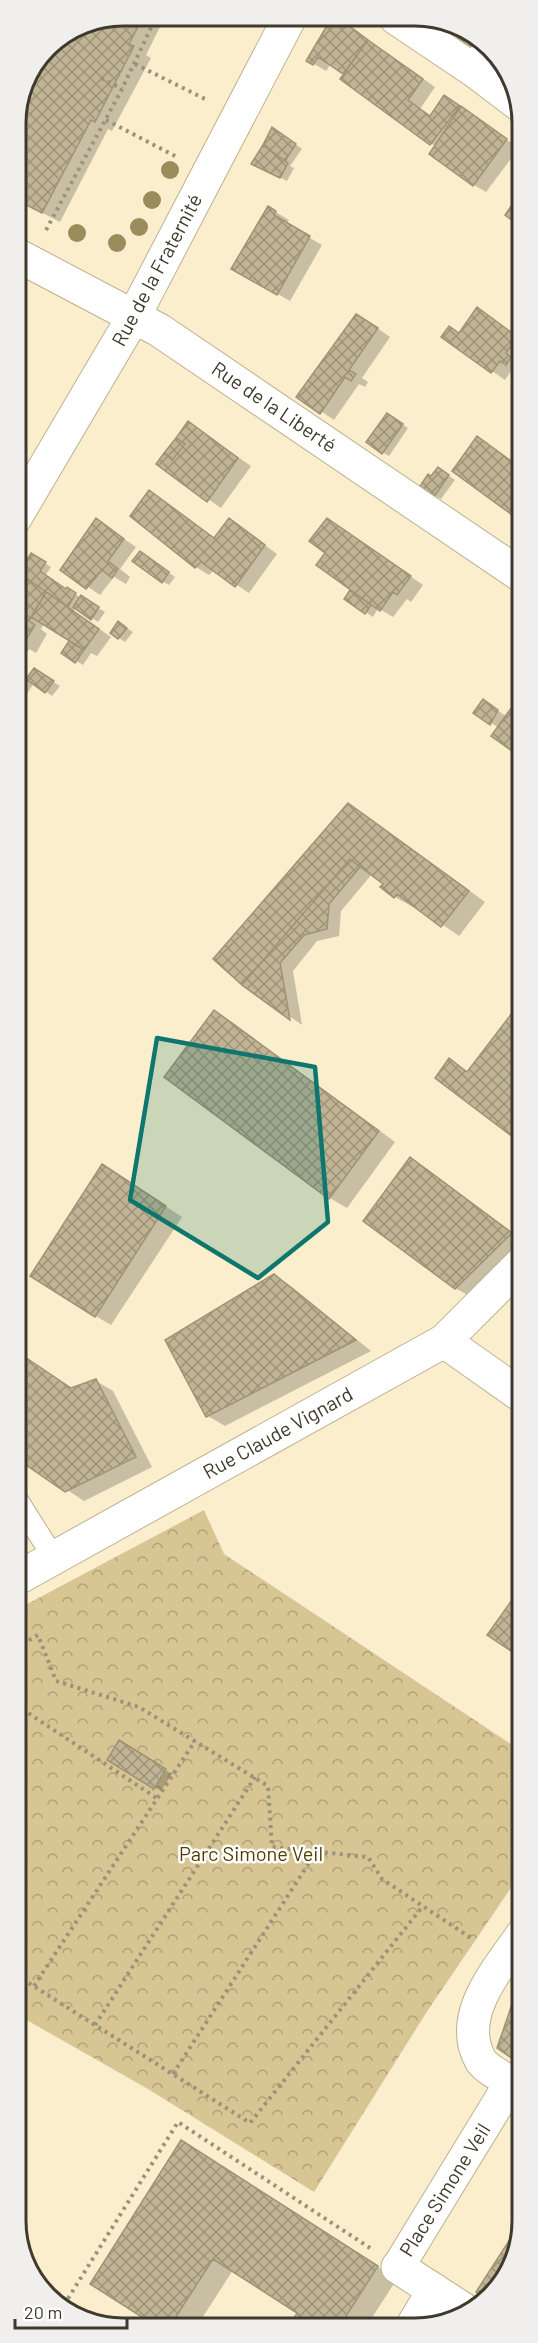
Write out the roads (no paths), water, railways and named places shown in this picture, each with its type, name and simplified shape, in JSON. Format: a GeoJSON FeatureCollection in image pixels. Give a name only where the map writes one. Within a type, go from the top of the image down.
{"type":"FeatureCollection","features":[{"type":"Feature","properties":{"kind":"street","name":"Rue de la Fraternité"},"geometry":{"type":"LineString","coordinates":[[26,499],[134,316],[285,26]]}},
{"type":"Feature","properties":{"kind":"street"},"geometry":{"type":"LineString","coordinates":[[413,26],[483,60],[504,86]]}},
{"type":"Feature","properties":{"kind":"street","name":"Rue de la Liberté"},"geometry":{"type":"LineString","coordinates":[[26,260],[159,330],[512,569]]}},
{"type":"Feature","properties":{"kind":"street","name":"Rue Claude Vignard"},"geometry":{"type":"LineString","coordinates":[[26,1573],[444,1341],[512,1273]]}},
{"type":"Feature","properties":{"kind":"street"},"geometry":{"type":"LineString","coordinates":[[444,1341],[512,1389]]}},
{"type":"Feature","properties":{"kind":"street"},"geometry":{"type":"LineString","coordinates":[[512,1949],[481,1994],[471,2033],[482,2062],[512,2083]]}},
{"type":"Feature","properties":{"kind":"street","name":"Place Simone Veil"},"geometry":{"type":"LineString","coordinates":[[398,2267],[512,2094]]}},
{"type":"Feature","properties":{"kind":"street"},"geometry":{"type":"LineString","coordinates":[[398,2267],[459,2306]]}},
{"type":"Feature","properties":{"kind":"street"},"geometry":{"type":"LineString","coordinates":[[417,2318],[434,2290]]}},
{"type":"Feature","properties":{"kind":"lane"},"geometry":{"type":"LineString","coordinates":[[26,1514],[54,1558]]}},
{"type":"Feature","properties":{"kind":"park label","name":"Parc Simone Veil"},"geometry":{"type":"Point","coordinates":[251,1854]}}]}
